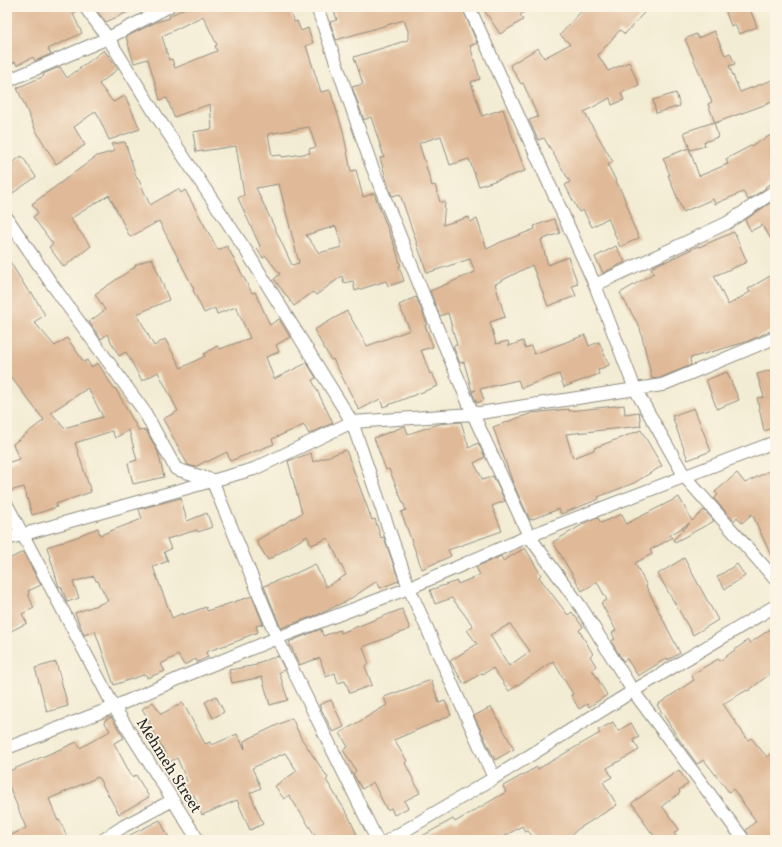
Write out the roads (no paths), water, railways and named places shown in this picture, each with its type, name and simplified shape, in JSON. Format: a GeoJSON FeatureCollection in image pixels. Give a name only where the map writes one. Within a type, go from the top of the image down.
{"type":"FeatureCollection","features":[{"type":"Feature","properties":{"kind":"street"},"geometry":{"type":"LineString","coordinates":[[85,7],[108,38],[158,118],[247,252],[352,422],[409,588],[494,778]]}},
{"type":"Feature","properties":{"kind":"street"},"geometry":{"type":"LineString","coordinates":[[7,81],[108,38],[168,7]]}},
{"type":"Feature","properties":{"kind":"street"},"geometry":{"type":"LineString","coordinates":[[317,7],[371,164],[473,414],[529,536],[581,607],[633,691],[744,840]]}},
{"type":"Feature","properties":{"kind":"street"},"geometry":{"type":"LineString","coordinates":[[469,7],[595,285],[635,389],[685,477],[775,579]]}},
{"type":"Feature","properties":{"kind":"street"},"geometry":{"type":"LineString","coordinates":[[595,285],[727,223],[775,192]]}},
{"type":"Feature","properties":{"kind":"street"},"geometry":{"type":"LineString","coordinates":[[7,218],[144,411],[176,469],[212,480]]}},
{"type":"Feature","properties":{"kind":"street"},"geometry":{"type":"LineString","coordinates":[[7,539],[254,469],[352,422],[473,414],[662,385],[775,338]]}},
{"type":"Feature","properties":{"kind":"street"},"geometry":{"type":"LineString","coordinates":[[7,748],[114,707],[277,638],[409,588],[529,536],[775,442]]}},
{"type":"Feature","properties":{"kind":"street"},"geometry":{"type":"LineString","coordinates":[[212,480],[277,638],[377,840]]}},
{"type":"Feature","properties":{"kind":"street","name":"Mehmeh Street"},"geometry":{"type":"LineString","coordinates":[[7,505],[114,707],[198,840]]}},
{"type":"Feature","properties":{"kind":"street"},"geometry":{"type":"LineString","coordinates":[[389,840],[403,836],[633,691],[775,606]]}},
{"type":"Feature","properties":{"kind":"street"},"geometry":{"type":"LineString","coordinates":[[103,840],[124,826],[173,800]]}}]}
